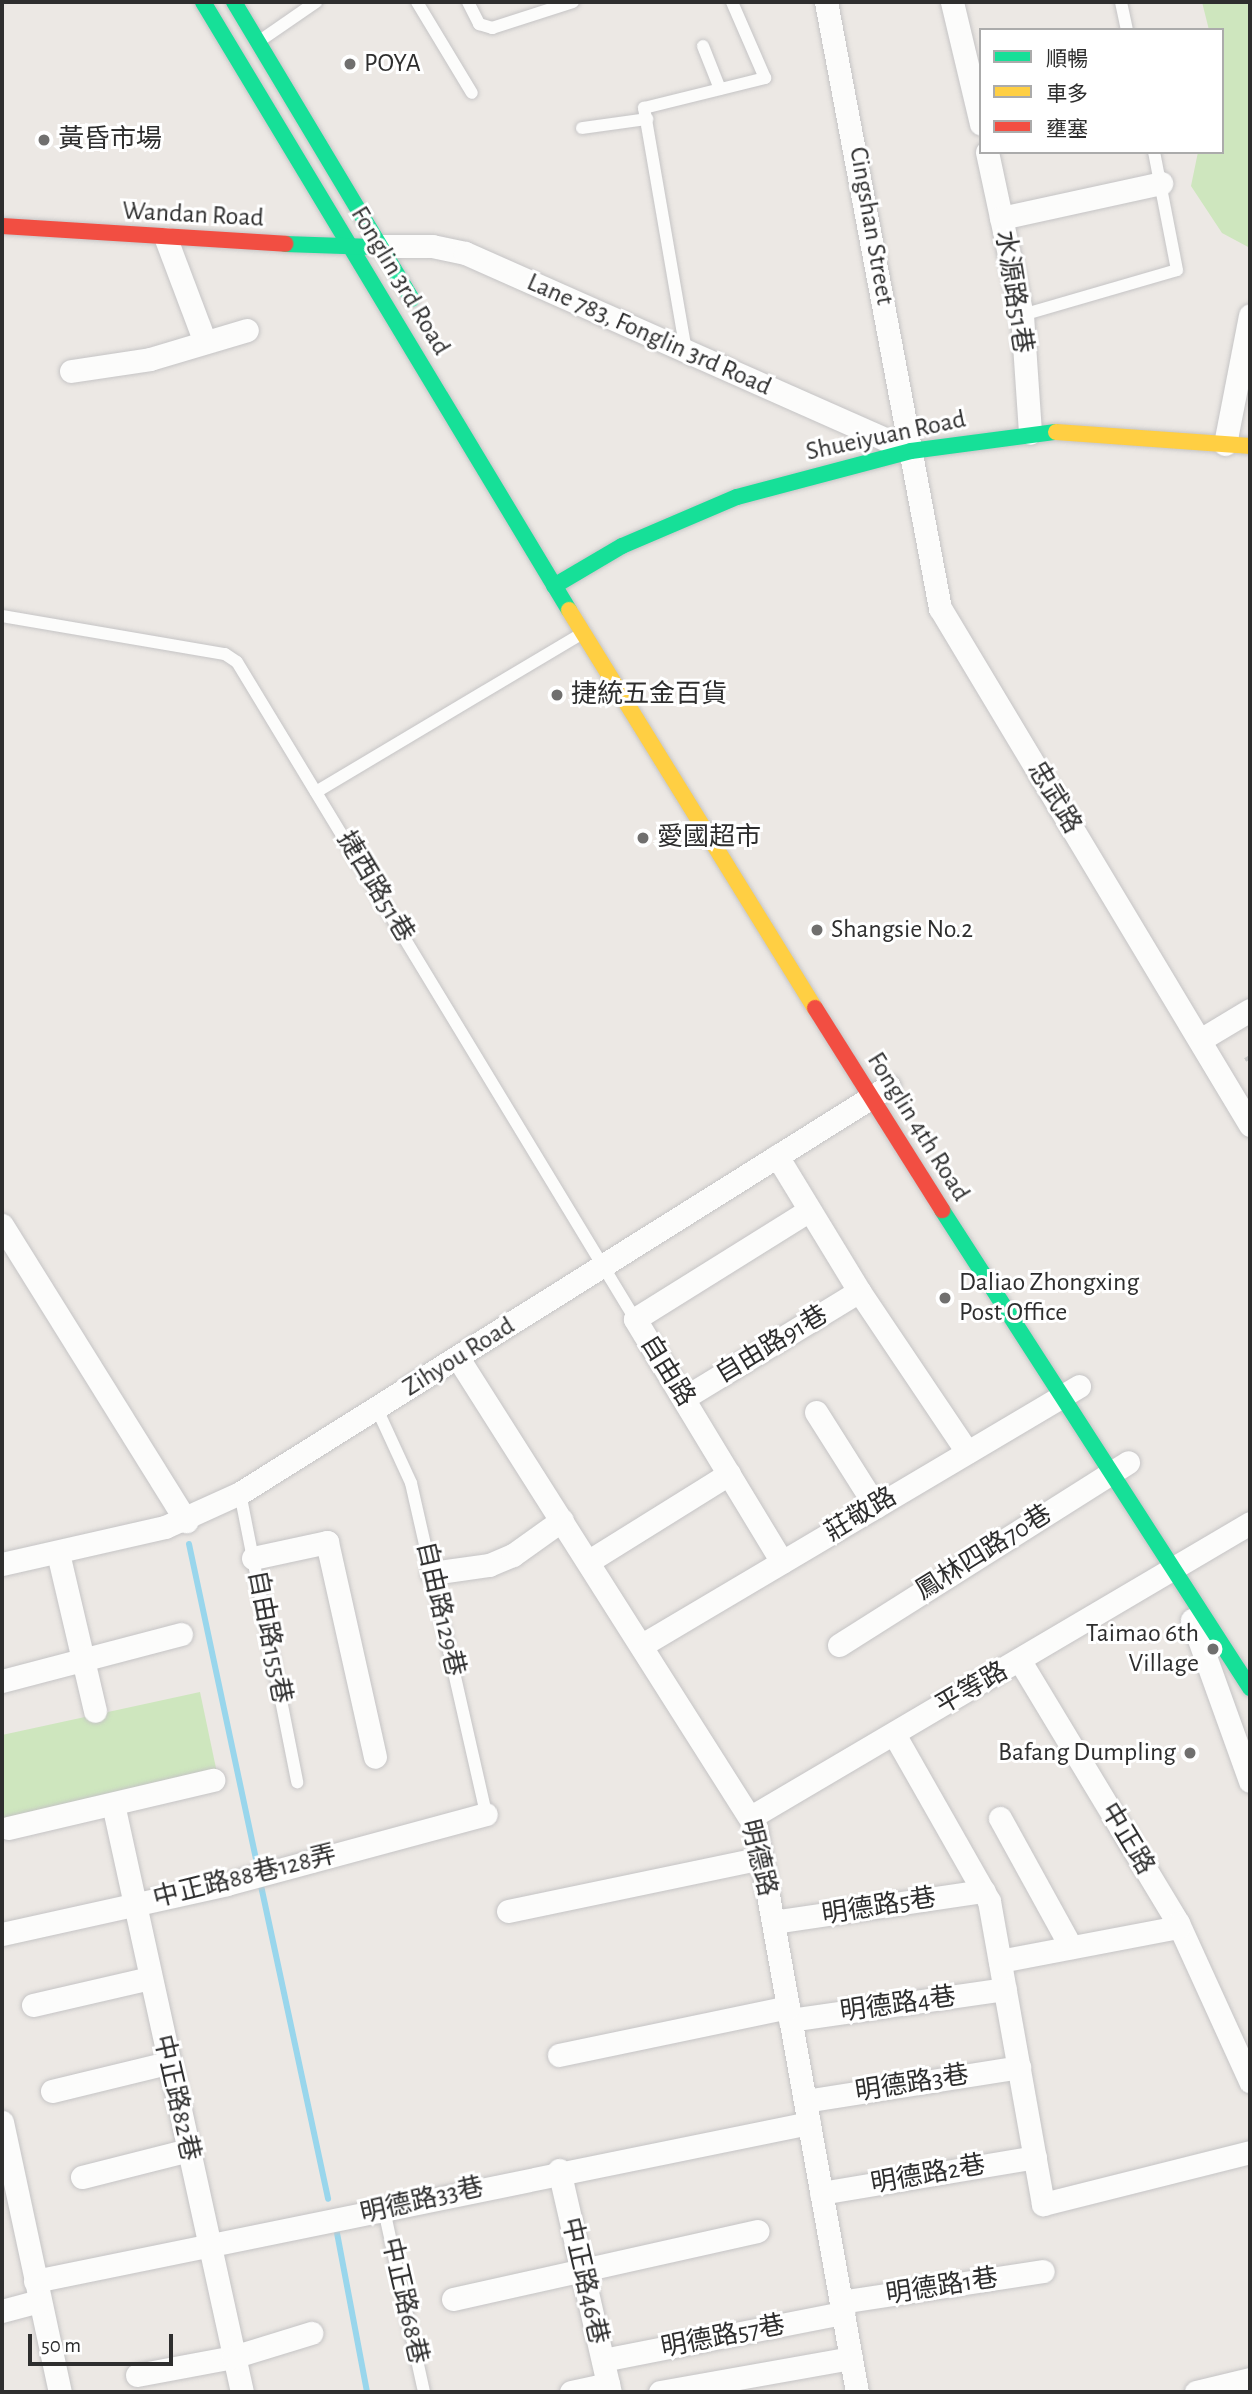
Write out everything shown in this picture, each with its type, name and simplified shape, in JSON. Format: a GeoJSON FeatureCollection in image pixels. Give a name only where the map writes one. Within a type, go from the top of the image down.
{"type":"FeatureCollection","features":[{"type":"Feature","properties":{"kind":"main road","name":"Fonglin 3rd Road"},"geometry":{"type":"LineString","coordinates":[[203,2],[554,586]]}},
{"type":"Feature","properties":{"kind":"main road","name":"Fonglin 3rd Road"},"geometry":{"type":"LineString","coordinates":[[234,2],[423,318]]}},
{"type":"Feature","properties":{"kind":"main road","name":"Wandan Road"},"geometry":{"type":"LineString","coordinates":[[2,226],[166,239],[352,248],[381,246]]}},
{"type":"Feature","properties":{"kind":"main road","name":"Shueiyuan Road"},"geometry":{"type":"LineString","coordinates":[[554,586],[570,569],[737,497],[911,451],[1030,433],[1070,430],[1250,446]]}},
{"type":"Feature","properties":{"kind":"main road"},"geometry":{"type":"LineString","coordinates":[[570,569],[583,591]]}},
{"type":"Feature","properties":{"kind":"main road","name":"Fonglin 4th Road"},"geometry":{"type":"LineString","coordinates":[[554,586],[883,1087],[1075,1388],[1188,1567],[1250,1688]]}},
{"type":"Feature","properties":{"kind":"main road","name":"Fonglin 4th Road"},"geometry":{"type":"LineString","coordinates":[[1178,1539],[1188,1567]]}},
{"type":"Feature","properties":{"kind":"street","name":"Cingshan Street"},"geometry":{"type":"LineString","coordinates":[[827,2],[911,451]]}},
{"type":"Feature","properties":{"kind":"street"},"geometry":{"type":"LineString","coordinates":[[952,2],[979,116]]}},
{"type":"Feature","properties":{"kind":"street","name":"水源路51巷"},"geometry":{"type":"LineString","coordinates":[[987,154],[1022,315],[1030,433]]}},
{"type":"Feature","properties":{"kind":"street"},"geometry":{"type":"LineString","coordinates":[[1001,218],[1161,183]]}},
{"type":"Feature","properties":{"kind":"street"},"geometry":{"type":"LineString","coordinates":[[166,239],[205,342]]}},
{"type":"Feature","properties":{"kind":"street","name":"Lane 783, Fonglin 3rd Road"},"geometry":{"type":"LineString","coordinates":[[381,246],[432,246],[465,253],[911,451]]}},
{"type":"Feature","properties":{"kind":"street"},"geometry":{"type":"LineString","coordinates":[[1225,444],[1250,315]]}},
{"type":"Feature","properties":{"kind":"street"},"geometry":{"type":"LineString","coordinates":[[71,371],[150,359],[247,330]]}},
{"type":"Feature","properties":{"kind":"street","name":"忠武路"},"geometry":{"type":"LineString","coordinates":[[911,451],[940,608],[1250,1125]]}},
{"type":"Feature","properties":{"kind":"street"},"geometry":{"type":"LineString","coordinates":[[1200,1040],[1250,1010]]}},
{"type":"Feature","properties":{"kind":"street","name":"Zihyou Road"},"geometry":{"type":"LineString","coordinates":[[2,1564],[186,1521],[240,1493],[458,1358],[883,1087]]}},
{"type":"Feature","properties":{"kind":"street"},"geometry":{"type":"LineString","coordinates":[[777,1156],[859,1291],[967,1452]]}},
{"type":"Feature","properties":{"kind":"street","name":"自由路"},"geometry":{"type":"LineString","coordinates":[[782,1562],[635,1319],[808,1211]]}},
{"type":"Feature","properties":{"kind":"street"},"geometry":{"type":"LineString","coordinates":[[2,1226],[186,1521]]}},
{"type":"Feature","properties":{"kind":"street","name":"自由路91巷"},"geometry":{"type":"LineString","coordinates":[[684,1398],[859,1291]]}},
{"type":"Feature","properties":{"kind":"street","name":"明德路"},"geometry":{"type":"LineString","coordinates":[[458,1358],[751,1817],[773,1922],[857,2392]]}},
{"type":"Feature","properties":{"kind":"street","name":"莊敬路"},"geometry":{"type":"LineString","coordinates":[[642,1645],[1075,1388]]}},
{"type":"Feature","properties":{"kind":"street"},"geometry":{"type":"LineString","coordinates":[[816,1412],[876,1507]]}},
{"type":"Feature","properties":{"kind":"street","name":"鳳林四路70巷"},"geometry":{"type":"LineString","coordinates":[[839,1645],[1123,1465]]}},
{"type":"Feature","properties":{"kind":"street"},"geometry":{"type":"LineString","coordinates":[[589,1561],[729,1474]]}},
{"type":"Feature","properties":{"kind":"street"},"geometry":{"type":"LineString","coordinates":[[432,1573],[489,1564],[513,1555],[562,1520]]}},
{"type":"Feature","properties":{"kind":"street","name":"平等路"},"geometry":{"type":"LineString","coordinates":[[751,1817],[1188,1567],[1250,1523]]}},
{"type":"Feature","properties":{"kind":"street"},"geometry":{"type":"LineString","coordinates":[[253,1558],[327,1542],[375,1757]]}},
{"type":"Feature","properties":{"kind":"street"},"geometry":{"type":"LineString","coordinates":[[58,1553],[95,1710]]}},
{"type":"Feature","properties":{"kind":"street"},"geometry":{"type":"LineString","coordinates":[[1188,1567],[1250,1781]]}},
{"type":"Feature","properties":{"kind":"street"},"geometry":{"type":"LineString","coordinates":[[2,1681],[84,1662],[181,1634]]}},
{"type":"Feature","properties":{"kind":"street","name":"中正路"},"geometry":{"type":"LineString","coordinates":[[1020,1661],[1180,1927],[1250,2081]]}},
{"type":"Feature","properties":{"kind":"street"},"geometry":{"type":"LineString","coordinates":[[894,1734],[984,1891],[1000,1961],[1043,2204],[1250,2152]]}},
{"type":"Feature","properties":{"kind":"street"},"geometry":{"type":"LineString","coordinates":[[8,1828],[213,1780]]}},
{"type":"Feature","properties":{"kind":"street","name":"中正路82巷"},"geometry":{"type":"LineString","coordinates":[[113,1804],[167,2063],[189,2150],[242,2392]]}},
{"type":"Feature","properties":{"kind":"street","name":"中正路88巷128弄"},"geometry":{"type":"LineString","coordinates":[[2,1934],[134,1905],[486,1814]]}},
{"type":"Feature","properties":{"kind":"street"},"geometry":{"type":"LineString","coordinates":[[1000,1818],[1072,1947]]}},
{"type":"Feature","properties":{"kind":"street"},"geometry":{"type":"LineString","coordinates":[[508,1911],[761,1858]]}},
{"type":"Feature","properties":{"kind":"street","name":"明德路5巷"},"geometry":{"type":"LineString","coordinates":[[773,1922],[984,1891]]}},
{"type":"Feature","properties":{"kind":"street"},"geometry":{"type":"LineString","coordinates":[[1000,1961],[1180,1927]]}},
{"type":"Feature","properties":{"kind":"street"},"geometry":{"type":"LineString","coordinates":[[33,2005],[150,1978]]}},
{"type":"Feature","properties":{"kind":"street","name":"明德路4巷"},"geometry":{"type":"LineString","coordinates":[[559,2055],[789,2014],[1005,1989]]}},
{"type":"Feature","properties":{"kind":"street"},"geometry":{"type":"LineString","coordinates":[[52,2091],[167,2063]]}},
{"type":"Feature","properties":{"kind":"street","name":"明德路3巷"},"geometry":{"type":"LineString","coordinates":[[807,2112],[1019,2067]]}},
{"type":"Feature","properties":{"kind":"street","name":"明德路33巷"},"geometry":{"type":"LineString","coordinates":[[2,2311],[37,2291],[209,2247],[559,2171],[807,2112]]}},
{"type":"Feature","properties":{"kind":"street"},"geometry":{"type":"LineString","coordinates":[[2,2122],[60,2392]]}},
{"type":"Feature","properties":{"kind":"street"},"geometry":{"type":"LineString","coordinates":[[82,2176],[189,2150]]}},
{"type":"Feature","properties":{"kind":"street","name":"明德路2巷"},"geometry":{"type":"LineString","coordinates":[[821,2193],[1035,2157]]}},
{"type":"Feature","properties":{"kind":"street","name":"中正路46巷"},"geometry":{"type":"LineString","coordinates":[[559,2171],[609,2388]]}},
{"type":"Feature","properties":{"kind":"street"},"geometry":{"type":"LineString","coordinates":[[453,2299],[581,2268],[758,2231]]}},
{"type":"Feature","properties":{"kind":"street","name":"明德路1巷"},"geometry":{"type":"LineString","coordinates":[[842,2308],[1043,2271]]}},
{"type":"Feature","properties":{"kind":"street","name":"明德路57巷"},"geometry":{"type":"LineString","coordinates":[[603,2361],[842,2308]]}},
{"type":"Feature","properties":{"kind":"street"},"geometry":{"type":"LineString","coordinates":[[137,2375],[233,2357],[311,2333]]}},
{"type":"Feature","properties":{"kind":"street"},"geometry":{"type":"LineString","coordinates":[[660,2392],[851,2358]]}},
{"type":"Feature","properties":{"kind":"street"},"geometry":{"type":"LineString","coordinates":[[1196,2392],[1250,2379]]}},
{"type":"Feature","properties":{"kind":"street"},"geometry":{"type":"LineString","coordinates":[[571,2392],[609,2388]]}},
{"type":"Feature","properties":{"kind":"lane"},"geometry":{"type":"LineString","coordinates":[[258,43],[316,2]]}},
{"type":"Feature","properties":{"kind":"lane"},"geometry":{"type":"LineString","coordinates":[[417,2],[472,93]]}},
{"type":"Feature","properties":{"kind":"lane"},"geometry":{"type":"LineString","coordinates":[[468,2],[479,24],[492,28],[573,2]]}},
{"type":"Feature","properties":{"kind":"lane"},"geometry":{"type":"LineString","coordinates":[[686,351],[644,108],[765,78],[732,2]]}},
{"type":"Feature","properties":{"kind":"lane"},"geometry":{"type":"LineString","coordinates":[[1121,2],[1127,28]]}},
{"type":"Feature","properties":{"kind":"lane"},"geometry":{"type":"LineString","coordinates":[[703,46],[720,89]]}},
{"type":"Feature","properties":{"kind":"lane"},"geometry":{"type":"LineString","coordinates":[[582,128],[647,119]]}},
{"type":"Feature","properties":{"kind":"lane"},"geometry":{"type":"LineString","coordinates":[[1022,315],[1177,270],[1154,154]]}},
{"type":"Feature","properties":{"kind":"lane","name":"捷西路51巷"},"geometry":{"type":"LineString","coordinates":[[2,616],[225,654],[237,662],[635,1319]]}},
{"type":"Feature","properties":{"kind":"lane"},"geometry":{"type":"LineString","coordinates":[[317,792],[583,633]]}},
{"type":"Feature","properties":{"kind":"lane","name":"自由路129巷"},"geometry":{"type":"LineString","coordinates":[[377,1409],[411,1483],[486,1814]]}},
{"type":"Feature","properties":{"kind":"lane","name":"自由路155巷"},"geometry":{"type":"LineString","coordinates":[[240,1493],[297,1782]]}},
{"type":"Feature","properties":{"kind":"lane","name":"中正路68巷"},"geometry":{"type":"LineString","coordinates":[[384,2210],[424,2392]]}},
{"type":"Feature","properties":{"kind":"path"},"geometry":{"type":"LineString","coordinates":[[1245,1060],[1250,1057]]}},
{"type":"Feature","properties":{"kind":"green space"},"geometry":{"type":"Polygon","coordinates":[[[1202,2],[1250,2],[1250,248],[1222,233],[1191,186],[1198,154],[1224,154],[1224,28],[1208,28],[1202,2]]]}},
{"type":"Feature","properties":{"kind":"green space"},"geometry":{"type":"Polygon","coordinates":[[[200,1692],[217,1773],[2,1820],[2,1735],[200,1692]]]}},
{"type":"Feature","properties":{"kind":"waterway"},"geometry":{"type":"LineString","coordinates":[[189,1544],[258,1870]]}},
{"type":"Feature","properties":{"kind":"waterway"},"geometry":{"type":"LineString","coordinates":[[260,1881],[328,2199]]}},
{"type":"Feature","properties":{"kind":"waterway"},"geometry":{"type":"LineString","coordinates":[[337,2233],[367,2392]]}},
{"type":"Feature","properties":{"kind":"traffic: fast"},"geometry":{"type":"LineString","coordinates":[[203,2],[569,610]]}},
{"type":"Feature","properties":{"kind":"traffic: fast"},"geometry":{"type":"LineString","coordinates":[[234,2],[412,299]]}},
{"type":"Feature","properties":{"kind":"traffic: fast"},"geometry":{"type":"LineString","coordinates":[[285,244],[373,247]]}},
{"type":"Feature","properties":{"kind":"traffic: fast"},"geometry":{"type":"LineString","coordinates":[[554,586],[622,546],[737,497],[911,451],[1056,432]]}},
{"type":"Feature","properties":{"kind":"traffic: fast"},"geometry":{"type":"LineString","coordinates":[[942,1210],[1250,1688]]}},
{"type":"Feature","properties":{"kind":"traffic: slow"},"geometry":{"type":"LineString","coordinates":[[1056,432],[1250,446]]}},
{"type":"Feature","properties":{"kind":"traffic: slow"},"geometry":{"type":"LineString","coordinates":[[569,610],[815,1008]]}},
{"type":"Feature","properties":{"kind":"traffic: jam"},"geometry":{"type":"LineString","coordinates":[[2,226],[285,244]]}},
{"type":"Feature","properties":{"kind":"traffic: jam"},"geometry":{"type":"LineString","coordinates":[[815,1008],[942,1210]]}},
{"type":"Feature","properties":{"kind":"place","name":"POYA"},"geometry":{"type":"Point","coordinates":[350,64]}},
{"type":"Feature","properties":{"kind":"place","name":"黃昏市場"},"geometry":{"type":"Point","coordinates":[44,140]}},
{"type":"Feature","properties":{"kind":"place","name":"捷統五金百貨"},"geometry":{"type":"Point","coordinates":[557,695]}},
{"type":"Feature","properties":{"kind":"place","name":"愛國超市"},"geometry":{"type":"Point","coordinates":[643,838]}},
{"type":"Feature","properties":{"kind":"place","name":"Shangsie No.2"},"geometry":{"type":"Point","coordinates":[817,930]}},
{"type":"Feature","properties":{"kind":"place","name":"Daliao Zhongxing Post Office"},"geometry":{"type":"Point","coordinates":[945,1298]}},
{"type":"Feature","properties":{"kind":"place","name":"Taimao 6th Village"},"geometry":{"type":"Point","coordinates":[1213,1649]}},
{"type":"Feature","properties":{"kind":"place","name":"Bafang Dumpling"},"geometry":{"type":"Point","coordinates":[1190,1753]}}]}
